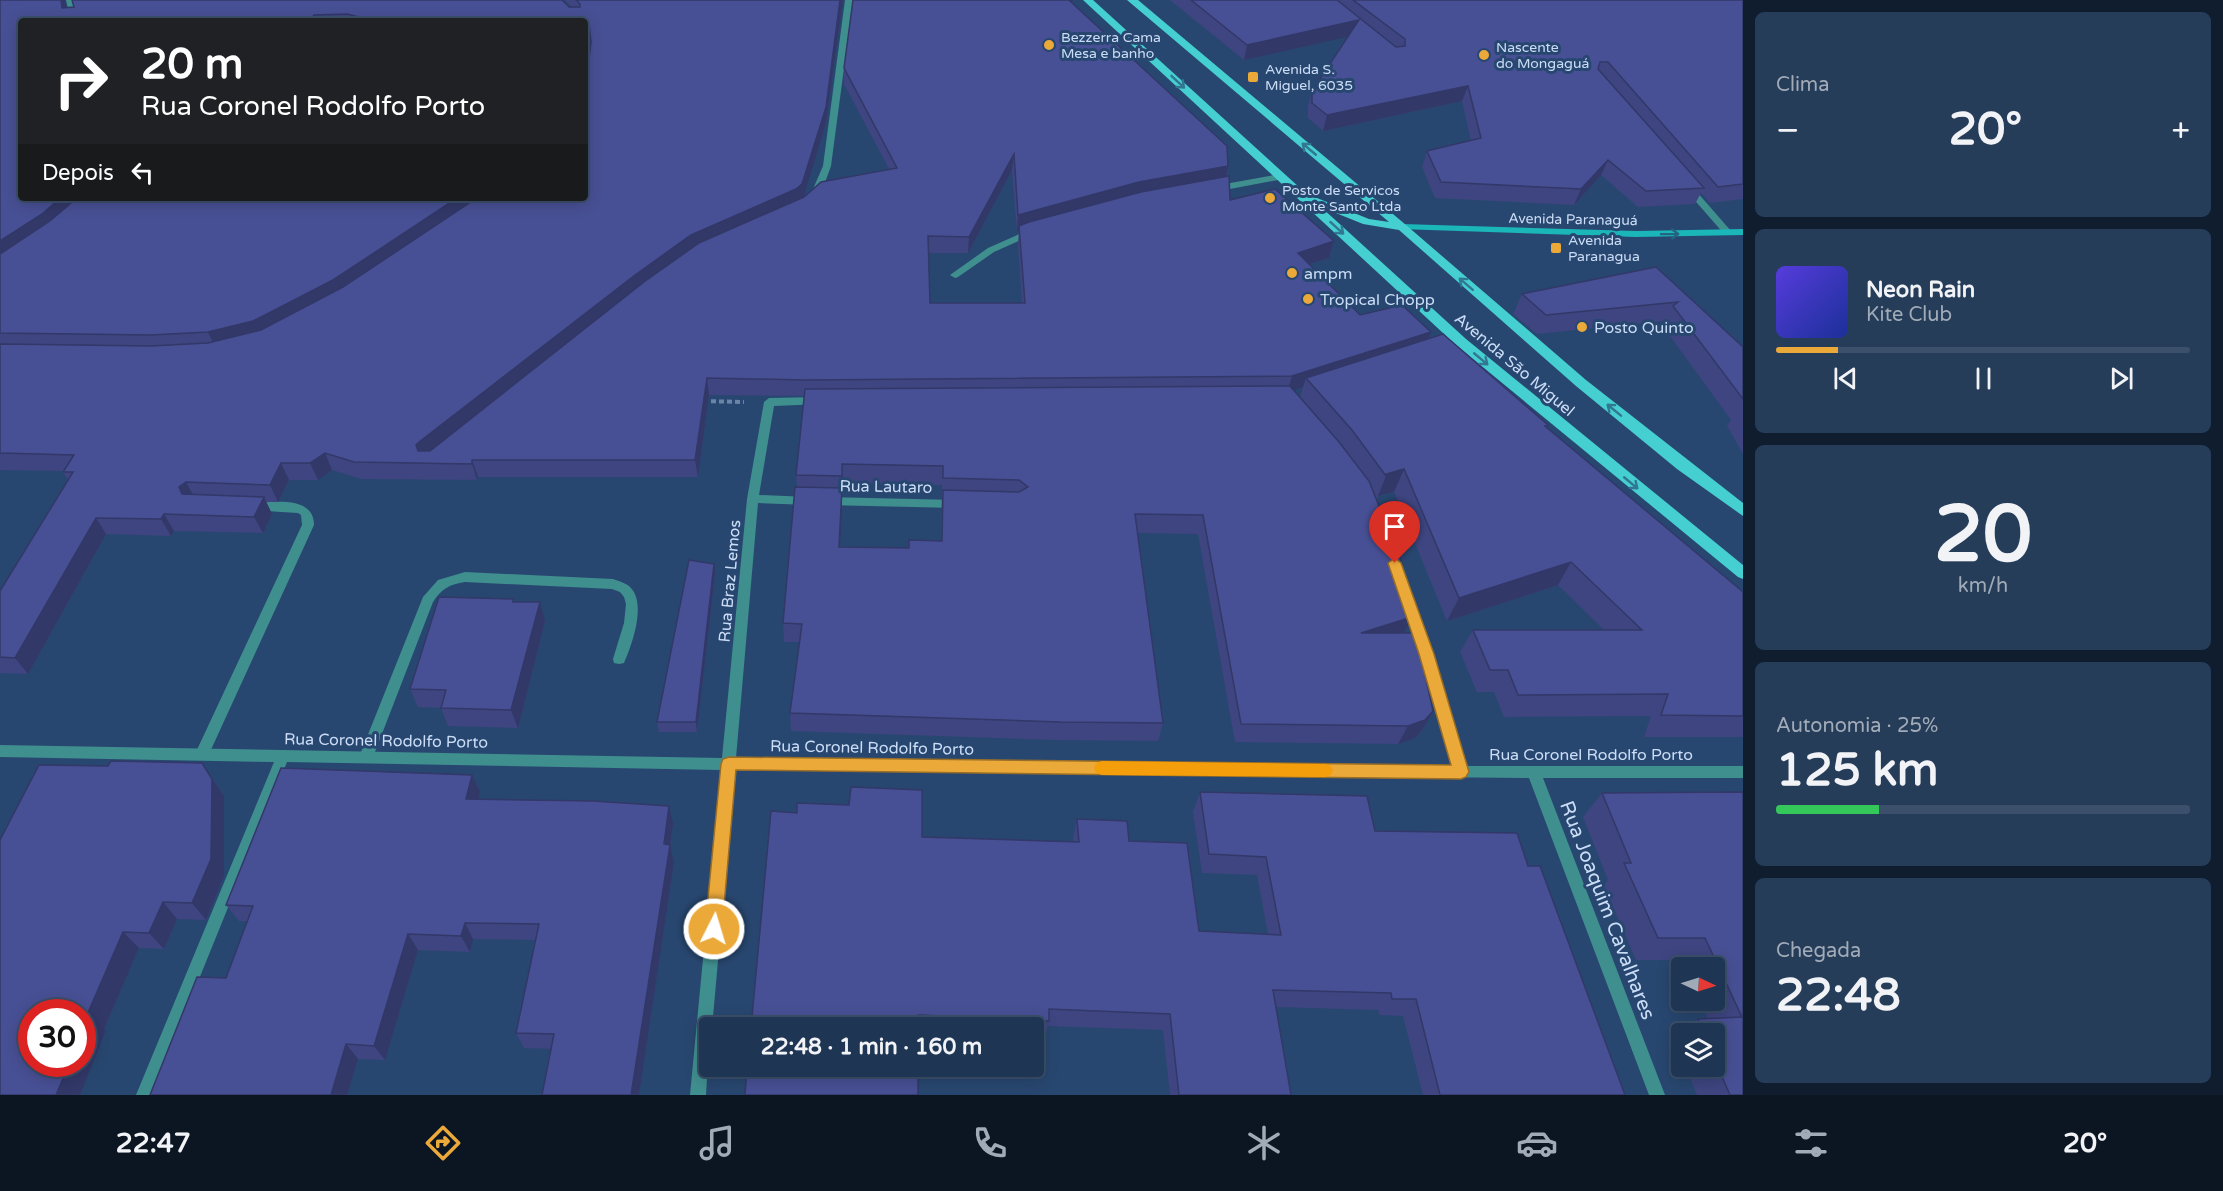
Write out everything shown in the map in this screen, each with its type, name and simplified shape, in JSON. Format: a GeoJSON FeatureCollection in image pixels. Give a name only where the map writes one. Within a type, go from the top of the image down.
{"type":"FeatureCollection","features":[{"type":"Feature","properties":{"kind":"main road","name":"Avenida São Miguel"},"geometry":{"type":"LineString","coordinates":[[1088,0],[1280,177],[1456,344],[1743,573]]}},
{"type":"Feature","properties":{"kind":"main road","name":"Avenida São Miguel"},"geometry":{"type":"LineString","coordinates":[[1132,0],[1402,227],[1581,383],[1743,511]]}},
{"type":"Feature","properties":{"kind":"main road"},"geometry":{"type":"LineString","coordinates":[[1299,195],[1367,222],[1402,227]]}},
{"type":"Feature","properties":{"kind":"main road","name":"Avenida Paranaguá"},"geometry":{"type":"LineString","coordinates":[[1402,227],[1636,234],[1743,232]]}},
{"type":"Feature","properties":{"kind":"street"},"geometry":{"type":"LineString","coordinates":[[70,0],[74,18]]}},
{"type":"Feature","properties":{"kind":"street"},"geometry":{"type":"LineString","coordinates":[[809,203],[816,196],[827,166],[849,0]]}},
{"type":"Feature","properties":{"kind":"street"},"geometry":{"type":"LineString","coordinates":[[1204,191],[1280,177]]}},
{"type":"Feature","properties":{"kind":"street"},"geometry":{"type":"LineString","coordinates":[[1681,180],[1728,233]]}},
{"type":"Feature","properties":{"kind":"street"},"geometry":{"type":"LineString","coordinates":[[955,275],[991,250],[1023,234],[1042,228]]}},
{"type":"Feature","properties":{"kind":"street"},"geometry":{"type":"LineString","coordinates":[[769,402],[825,401]]}},
{"type":"Feature","properties":{"kind":"street","name":"Rua Braz Lemos"},"geometry":{"type":"LineString","coordinates":[[698,1095],[753,499],[769,402]]}},
{"type":"Feature","properties":{"kind":"street","name":"Rua Lautaro"},"geometry":{"type":"LineString","coordinates":[[753,499],[969,504]]}},
{"type":"Feature","properties":{"kind":"street"},"geometry":{"type":"LineString","coordinates":[[202,754],[308,525],[309,517],[305,511],[241,506]]}},
{"type":"Feature","properties":{"kind":"street"},"geometry":{"type":"LineString","coordinates":[[366,758],[427,600],[436,587],[448,580],[465,577],[613,584],[626,590],[633,610],[619,659]]}},
{"type":"Feature","properties":{"kind":"street"},"geometry":{"type":"LineString","coordinates":[[1402,583],[1461,772]]}},
{"type":"Feature","properties":{"kind":"street","name":"Rua Coronel Rodolfo Porto"},"geometry":{"type":"LineString","coordinates":[[0,751],[729,764],[1534,773],[1743,772]]}},
{"type":"Feature","properties":{"kind":"street"},"geometry":{"type":"LineString","coordinates":[[144,1095],[283,756]]}},
{"type":"Feature","properties":{"kind":"street","name":"Rua Joaquim Cavalhares"},"geometry":{"type":"LineString","coordinates":[[1534,773],[1657,1095]]}},
{"type":"Feature","properties":{"kind":"path"},"geometry":{"type":"LineString","coordinates":[[693,401],[769,402]]}},
{"type":"Feature","properties":{"kind":"building"},"geometry":{"type":"Polygon","coordinates":[[[0,0],[61,0],[62,8],[74,7],[72,0],[562,0],[569,7],[580,7],[576,0],[840,0],[826,107],[802,184],[796,189],[691,235],[635,275],[416,445],[418,451],[430,451],[644,282],[699,243],[804,197],[821,182],[897,168],[844,68],[853,0],[1073,0],[1070,1],[1227,146],[1228,166],[1139,182],[1018,215],[1014,154],[969,237],[928,236],[930,303],[1025,303],[1019,226],[1141,192],[1229,176],[1230,200],[1275,189],[1334,241],[1298,253],[1360,315],[1402,305],[1431,332],[1292,376],[806,380],[707,378],[695,460],[472,460],[472,464],[354,462],[325,453],[310,463],[281,463],[270,485],[186,482],[179,487],[182,494],[264,497],[254,517],[164,514],[161,519],[96,518],[15,658],[0,657],[0,591],[73,472],[63,472],[74,455],[0,453],[0,344],[151,346],[208,343],[261,330],[343,287],[472,201],[588,201],[588,60],[591,42],[588,18],[362,18],[347,14],[314,15],[312,18],[18,18],[18,201],[57,201],[42,214],[0,241],[0,0]]]}},
{"type":"Feature","properties":{"kind":"building"},"geometry":{"type":"Polygon","coordinates":[[[1191,0],[1337,0],[1396,47],[1405,46],[1405,39],[1353,0],[1743,0],[1743,184],[1718,187],[1608,62],[1600,62],[1598,69],[1704,188],[1646,191],[1608,160],[1581,189],[1441,182],[1427,151],[1481,138],[1468,86],[1327,115],[1312,103],[1312,91],[1359,20],[1247,45],[1191,0]]]}},
{"type":"Feature","properties":{"kind":"building"},"geometry":{"type":"Polygon","coordinates":[[[73,201],[452,201],[333,280],[253,321],[208,332],[151,335],[0,333],[0,254],[50,221],[73,201]]]}},
{"type":"Feature","properties":{"kind":"building"},"geometry":{"type":"Polygon","coordinates":[[[1656,267],[1743,347],[1743,399],[1673,306],[1678,302],[1546,315],[1522,294],[1656,267]]]}},
{"type":"Feature","properties":{"kind":"building"},"geometry":{"type":"Polygon","coordinates":[[[1443,334],[1548,425],[1545,426],[1743,592],[1743,716],[1661,715],[1668,694],[1518,695],[1508,670],[1490,670],[1473,630],[1642,630],[1571,562],[1459,598],[1404,469],[1386,474],[1386,476],[1352,430],[1306,378],[1443,334]]]}},
{"type":"Feature","properties":{"kind":"building"},"geometry":{"type":"Polygon","coordinates":[[[1290,386],[1339,442],[1369,481],[1401,561],[1412,617],[1361,633],[1416,633],[1433,711],[1425,720],[1408,726],[1241,724],[1203,515],[1135,514],[1163,723],[790,713],[802,624],[783,623],[795,487],[842,488],[839,547],[909,548],[909,540],[942,541],[943,490],[1019,492],[1028,487],[1019,480],[943,478],[943,466],[842,464],[842,476],[796,475],[805,389],[1290,386]]]}},
{"type":"Feature","properties":{"kind":"building"},"geometry":{"type":"Polygon","coordinates":[[[689,560],[714,564],[696,722],[657,722],[689,560]]]}},
{"type":"Feature","properties":{"kind":"building"},"geometry":{"type":"Polygon","coordinates":[[[439,597],[540,602],[511,710],[441,708],[446,690],[410,689],[439,597]]]}},
{"type":"Feature","properties":{"kind":"building"},"geometry":{"type":"Polygon","coordinates":[[[111,761],[202,763],[212,779],[211,859],[192,903],[163,902],[149,933],[123,932],[94,999],[18,999],[18,1077],[64,1077],[56,1095],[0,1095],[0,840],[39,765],[108,766],[111,761]]]}},
{"type":"Feature","properties":{"kind":"building"},"geometry":{"type":"Polygon","coordinates":[[[281,768],[472,775],[466,799],[593,801],[669,806],[664,844],[670,845],[631,1095],[542,1095],[554,1034],[516,1033],[539,924],[465,923],[461,936],[408,934],[374,1046],[346,1044],[331,1095],[150,1095],[197,977],[226,978],[253,906],[226,905],[281,768]]]}},
{"type":"Feature","properties":{"kind":"building"},"geometry":{"type":"Polygon","coordinates":[[[851,787],[922,790],[922,837],[1079,842],[1077,819],[1127,821],[1129,841],[1187,843],[1199,931],[1281,935],[1266,857],[1209,854],[1200,792],[1367,796],[1375,831],[1517,833],[1528,866],[1540,866],[1625,1095],[1440,1095],[1416,999],[1392,999],[1391,993],[1273,990],[1291,1095],[1179,1095],[1170,1014],[1049,1009],[1049,1021],[1044,1021],[1044,1017],[919,1015],[919,1017],[752,1017],[771,811],[797,813],[797,803],[849,805],[851,787]]]}},
{"type":"Feature","properties":{"kind":"building"},"geometry":{"type":"Polygon","coordinates":[[[1743,792],[1743,1095],[1730,1095],[1722,1077],[1725,1077],[1725,1023],[1700,1023],[1698,1019],[1742,1017],[1725,981],[1725,957],[1714,957],[1705,938],[1658,938],[1624,863],[1631,863],[1602,793],[1743,792]]]}},
{"type":"Feature","properties":{"kind":"building"},"geometry":{"type":"Polygon","coordinates":[[[746,1077],[918,1077],[918,1095],[745,1095],[746,1077]]]}},
{"type":"Feature","properties":{"kind":"slow traffic"},"geometry":{"type":"LineString","coordinates":[[1102,768],[1325,770]]}},
{"type":"Feature","properties":{"kind":"place","name":"Bezzerra Cama Mesa e banho"},"geometry":{"type":"Point","coordinates":[1049,45]}},
{"type":"Feature","properties":{"kind":"place","name":"Nascente do Mongaguá"},"geometry":{"type":"Point","coordinates":[1484,55]}},
{"type":"Feature","properties":{"kind":"place","name":"Avenida S. Miguel, 6035"},"geometry":{"type":"Point","coordinates":[1253,77]}},
{"type":"Feature","properties":{"kind":"place","name":"Posto de Servicos Monte Santo Ltda"},"geometry":{"type":"Point","coordinates":[1270,198]}},
{"type":"Feature","properties":{"kind":"place","name":"Avenida Paranagua"},"geometry":{"type":"Point","coordinates":[1556,248]}},
{"type":"Feature","properties":{"kind":"place","name":"ampm"},"geometry":{"type":"Point","coordinates":[1292,273]}},
{"type":"Feature","properties":{"kind":"place","name":"Tropical Chopp"},"geometry":{"type":"Point","coordinates":[1308,299]}},
{"type":"Feature","properties":{"kind":"place","name":"Posto Quinto"},"geometry":{"type":"Point","coordinates":[1582,327]}},
{"type":"Feature","properties":{"kind":"route"},"geometry":{"type":"LineString","coordinates":[[714,929],[729,764],[1461,772],[1426,654],[1395,563]]}}]}
